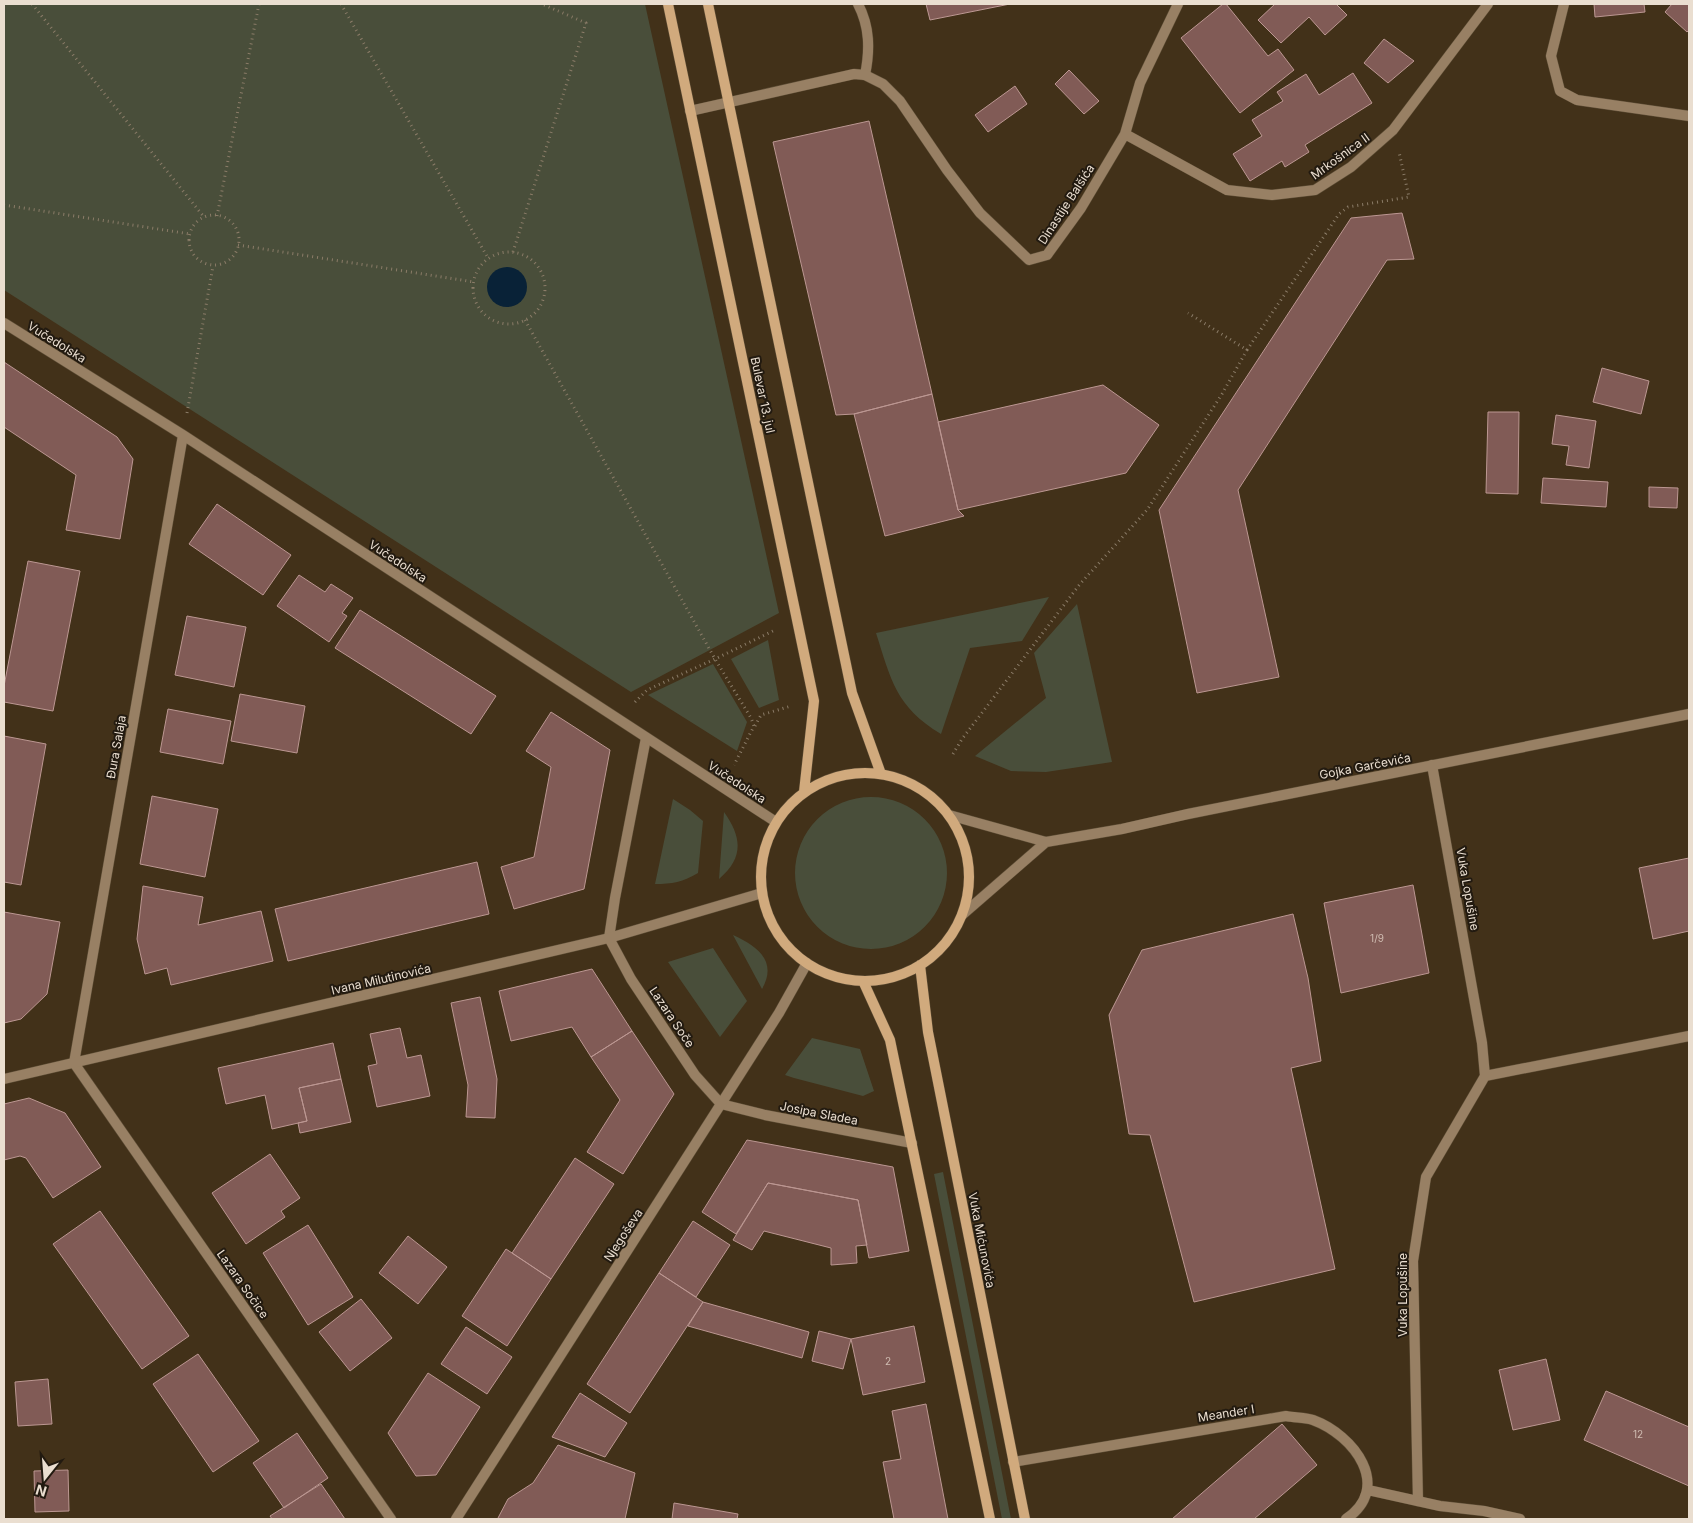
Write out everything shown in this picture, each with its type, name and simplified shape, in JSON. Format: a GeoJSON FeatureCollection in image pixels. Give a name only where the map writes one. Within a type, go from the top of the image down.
{"type":"FeatureCollection","features":[{"type":"Feature","properties":{"kind":"main road","name":"Bulevar 13. jul"},"geometry":{"type":"LineString","coordinates":[[668,4],[814,701],[804,792]]}},
{"type":"Feature","properties":{"kind":"main road"},"geometry":{"type":"LineString","coordinates":[[708,4],[852,693],[881,774]]}},
{"type":"Feature","properties":{"kind":"main road"},"geometry":{"type":"LineString","coordinates":[[854,773],[881,774],[907,782],[930,795],[949,815],[965,846],[969,881],[962,915],[945,944],[920,965],[892,977],[863,981],[834,976],[807,963],[786,944],[770,920],[762,893],[761,869],[766,844],[776,822],[788,806],[804,792],[828,779],[854,773]]}},
{"type":"Feature","properties":{"kind":"main road","name":"Vuka Mićunovića"},"geometry":{"type":"LineString","coordinates":[[920,965],[928,1032],[1025,1519]]}},
{"type":"Feature","properties":{"kind":"main road"},"geometry":{"type":"LineString","coordinates":[[863,981],[890,1040],[990,1519]]}},
{"type":"Feature","properties":{"kind":"street"},"geometry":{"type":"LineString","coordinates":[[690,112],[854,74],[865,75],[869,43],[858,4]]}},
{"type":"Feature","properties":{"kind":"street","name":"Dinastije Balšića"},"geometry":{"type":"LineString","coordinates":[[865,75],[883,84],[900,101],[947,170],[980,212],[1029,260],[1047,255],[1081,208],[1125,134],[1140,83],[1178,4]]}},
{"type":"Feature","properties":{"kind":"street","name":"Mrkošnica II"},"geometry":{"type":"LineString","coordinates":[[1125,134],[1227,190],[1272,195],[1315,190],[1351,167],[1394,130],[1488,4]]}},
{"type":"Feature","properties":{"kind":"street"},"geometry":{"type":"LineString","coordinates":[[1564,4],[1552,56],[1560,91],[1577,100],[1689,116]]}},
{"type":"Feature","properties":{"kind":"street","name":"Vučedolska"},"geometry":{"type":"LineString","coordinates":[[4,323],[183,435],[776,822]]}},
{"type":"Feature","properties":{"kind":"street","name":"Đura Salaja"},"geometry":{"type":"LineString","coordinates":[[74,1063],[183,435]]}},
{"type":"Feature","properties":{"kind":"street","name":"Gojka Garčevića"},"geometry":{"type":"LineString","coordinates":[[1046,842],[1122,829],[1188,814],[1689,714]]}},
{"type":"Feature","properties":{"kind":"street"},"geometry":{"type":"LineString","coordinates":[[610,938],[615,898],[646,738]]}},
{"type":"Feature","properties":{"kind":"street","name":"Vuka Lopušine"},"geometry":{"type":"LineString","coordinates":[[1418,1500],[1412,1260],[1426,1177],[1485,1076],[1482,1044],[1432,765]]}},
{"type":"Feature","properties":{"kind":"street"},"geometry":{"type":"LineString","coordinates":[[949,815],[1046,842]]}},
{"type":"Feature","properties":{"kind":"street"},"geometry":{"type":"LineString","coordinates":[[962,915],[1046,842]]}},
{"type":"Feature","properties":{"kind":"street","name":"Ivana Milutinovića"},"geometry":{"type":"LineString","coordinates":[[4,1079],[610,938],[762,893]]}},
{"type":"Feature","properties":{"kind":"street","name":"Lazara Soče"},"geometry":{"type":"LineString","coordinates":[[610,938],[631,979],[695,1075],[721,1104]]}},
{"type":"Feature","properties":{"kind":"street","name":"Njegoševa"},"geometry":{"type":"LineString","coordinates":[[456,1519],[780,1013],[807,963]]}},
{"type":"Feature","properties":{"kind":"street"},"geometry":{"type":"LineString","coordinates":[[1485,1076],[1689,1036]]}},
{"type":"Feature","properties":{"kind":"street","name":"Lazara Sočice"},"geometry":{"type":"LineString","coordinates":[[74,1063],[392,1519]]}},
{"type":"Feature","properties":{"kind":"street","name":"Josipa Sladea"},"geometry":{"type":"LineString","coordinates":[[721,1104],[765,1115],[912,1143]]}},
{"type":"Feature","properties":{"kind":"street","name":"Meander I"},"geometry":{"type":"LineString","coordinates":[[1013,1462],[1286,1416],[1312,1420],[1339,1434],[1356,1451],[1365,1470],[1368,1490]]}},
{"type":"Feature","properties":{"kind":"street"},"geometry":{"type":"LineString","coordinates":[[1346,1519],[1357,1512],[1368,1490],[1440,1506],[1484,1510],[1520,1519]]}},
{"type":"Feature","properties":{"kind":"path"},"geometry":{"type":"LineString","coordinates":[[32,4],[204,217]]}},
{"type":"Feature","properties":{"kind":"path"},"geometry":{"type":"LineString","coordinates":[[217,216],[259,4]]}},
{"type":"Feature","properties":{"kind":"path"},"geometry":{"type":"LineString","coordinates":[[341,4],[488,258]]}},
{"type":"Feature","properties":{"kind":"path"},"geometry":{"type":"LineString","coordinates":[[512,252],[586,23],[542,4]]}},
{"type":"Feature","properties":{"kind":"path"},"geometry":{"type":"LineString","coordinates":[[953,754],[962,739],[1080,584],[1146,510],[1222,394],[1247,350],[1339,214],[1348,207],[1409,197],[1394,130]]}},
{"type":"Feature","properties":{"kind":"path"},"geometry":{"type":"LineString","coordinates":[[4,204],[190,234]]}},
{"type":"Feature","properties":{"kind":"path"},"geometry":{"type":"LineString","coordinates":[[204,217],[224,217],[236,227],[240,239],[236,253],[224,264],[213,266],[200,261],[191,250],[190,234],[194,224],[204,217]]}},
{"type":"Feature","properties":{"kind":"path"},"geometry":{"type":"LineString","coordinates":[[238,246],[474,282]]}},
{"type":"Feature","properties":{"kind":"path"},"geometry":{"type":"LineString","coordinates":[[512,252],[524,255],[534,261],[541,271],[545,282],[545,294],[542,304],[534,314],[514,324],[503,323],[483,313],[477,304],[474,294],[474,282],[476,273],[488,258],[496,254],[512,252]]}},
{"type":"Feature","properties":{"kind":"path"},"geometry":{"type":"LineString","coordinates":[[183,435],[213,266]]}},
{"type":"Feature","properties":{"kind":"path"},"geometry":{"type":"LineString","coordinates":[[1188,313],[1247,350]]}},
{"type":"Feature","properties":{"kind":"path"},"geometry":{"type":"LineString","coordinates":[[525,320],[754,726]]}},
{"type":"Feature","properties":{"kind":"path"},"geometry":{"type":"LineString","coordinates":[[635,702],[647,690],[775,630]]}},
{"type":"Feature","properties":{"kind":"path"},"geometry":{"type":"LineString","coordinates":[[734,765],[761,715],[791,706]]}},
{"type":"Feature","properties":{"kind":"green space"},"geometry":{"type":"Polygon","coordinates":[[[4,4],[645,4],[779,613],[631,692],[4,290],[4,4]]]}},
{"type":"Feature","properties":{"kind":"green space"},"geometry":{"type":"Polygon","coordinates":[[[1049,597],[1022,641],[970,648],[941,734],[926,724],[905,703],[891,678],[876,633],[1049,597]]]}},
{"type":"Feature","properties":{"kind":"green space"},"geometry":{"type":"Polygon","coordinates":[[[1077,604],[1112,762],[1046,772],[1011,771],[975,756],[1046,698],[1034,653],[1077,604]]]}},
{"type":"Feature","properties":{"kind":"green space"},"geometry":{"type":"Polygon","coordinates":[[[768,640],[779,700],[759,708],[731,659],[768,640]]]}},
{"type":"Feature","properties":{"kind":"green space"},"geometry":{"type":"Polygon","coordinates":[[[713,664],[747,722],[737,751],[648,695],[713,664]]]}},
{"type":"Feature","properties":{"kind":"green space"},"geometry":{"type":"Polygon","coordinates":[[[871,797],[900,803],[913,810],[924,820],[934,831],[941,844],[947,873],[941,902],[934,915],[924,926],[913,936],[900,943],[871,949],[842,943],[829,936],[818,926],[808,915],[801,902],[795,873],[801,844],[808,831],[818,820],[829,810],[842,803],[871,797]]]}},
{"type":"Feature","properties":{"kind":"green space"},"geometry":{"type":"Polygon","coordinates":[[[673,799],[703,821],[698,873],[677,882],[655,884],[673,799]]]}},
{"type":"Feature","properties":{"kind":"green space"},"geometry":{"type":"Polygon","coordinates":[[[724,812],[734,830],[738,847],[733,863],[719,879],[724,812]]]}},
{"type":"Feature","properties":{"kind":"green space"},"geometry":{"type":"Polygon","coordinates":[[[733,935],[750,944],[766,963],[768,970],[762,989],[733,935]]]}},
{"type":"Feature","properties":{"kind":"green space"},"geometry":{"type":"Polygon","coordinates":[[[713,948],[747,1001],[720,1037],[668,962],[713,948]]]}},
{"type":"Feature","properties":{"kind":"green space"},"geometry":{"type":"Polygon","coordinates":[[[812,1038],[860,1049],[874,1091],[863,1096],[785,1075],[812,1038]]]}},
{"type":"Feature","properties":{"kind":"green space"},"geometry":{"type":"Polygon","coordinates":[[[943,1172],[1011,1519],[1002,1519],[934,1174],[943,1172]]]}},
{"type":"Feature","properties":{"kind":"water"},"geometry":{"type":"Polygon","coordinates":[[[507,267],[521,273],[527,287],[521,301],[507,307],[493,301],[487,287],[493,273],[507,267]]]}},
{"type":"Feature","properties":{"kind":"building"},"geometry":{"type":"Polygon","coordinates":[[[926,4],[1010,4],[930,20],[926,4]]]}},
{"type":"Feature","properties":{"kind":"building"},"geometry":{"type":"Polygon","coordinates":[[[1223,4],[1226,4],[1268,56],[1278,49],[1294,70],[1240,113],[1181,38],[1223,4]]]}},
{"type":"Feature","properties":{"kind":"building"},"geometry":{"type":"Polygon","coordinates":[[[1275,4],[1336,4],[1347,15],[1325,35],[1309,17],[1281,43],[1258,20],[1275,4]]]}},
{"type":"Feature","properties":{"kind":"building"},"geometry":{"type":"Polygon","coordinates":[[[1594,4],[1644,4],[1645,12],[1595,17],[1594,4]]]}},
{"type":"Feature","properties":{"kind":"building"},"geometry":{"type":"Polygon","coordinates":[[[1672,4],[1689,4],[1689,30],[1687,32],[1665,12],[1672,4]]]}},
{"type":"Feature","properties":{"kind":"building"},"geometry":{"type":"Polygon","coordinates":[[[1384,39],[1414,61],[1388,83],[1364,63],[1384,39]]]}},
{"type":"Feature","properties":{"kind":"building"},"geometry":{"type":"Polygon","coordinates":[[[1069,70],[1099,101],[1084,114],[1055,84],[1069,70]]]}},
{"type":"Feature","properties":{"kind":"building"},"geometry":{"type":"Polygon","coordinates":[[[1353,73],[1372,103],[1305,145],[1309,152],[1285,167],[1282,161],[1250,181],[1233,154],[1262,136],[1252,120],[1283,101],[1277,92],[1306,74],[1319,95],[1353,73]]]}},
{"type":"Feature","properties":{"kind":"building"},"geometry":{"type":"Polygon","coordinates":[[[1015,86],[1027,104],[988,132],[975,115],[1015,86]]]}},
{"type":"Feature","properties":{"kind":"building"},"geometry":{"type":"Polygon","coordinates":[[[869,121],[932,394],[854,414],[836,415],[773,142],[869,121]]]}},
{"type":"Feature","properties":{"kind":"building"},"geometry":{"type":"Polygon","coordinates":[[[1402,213],[1414,259],[1387,260],[1238,490],[1279,677],[1197,693],[1159,510],[1351,218],[1402,213]]]}},
{"type":"Feature","properties":{"kind":"building"},"geometry":{"type":"Polygon","coordinates":[[[4,362],[117,437],[133,459],[120,539],[66,530],[76,475],[4,427],[4,362]]]}},
{"type":"Feature","properties":{"kind":"building"},"geometry":{"type":"Polygon","coordinates":[[[1602,368],[1649,381],[1641,414],[1593,402],[1602,368]]]}},
{"type":"Feature","properties":{"kind":"building"},"geometry":{"type":"Polygon","coordinates":[[[1103,385],[1159,425],[1126,473],[958,510],[938,422],[1103,385]]]}},
{"type":"Feature","properties":{"kind":"building"},"geometry":{"type":"Polygon","coordinates":[[[932,394],[958,510],[964,516],[885,536],[854,414],[932,394]]]}},
{"type":"Feature","properties":{"kind":"building"},"geometry":{"type":"Polygon","coordinates":[[[1488,412],[1519,412],[1518,494],[1486,493],[1488,412]]]}},
{"type":"Feature","properties":{"kind":"building"},"geometry":{"type":"Polygon","coordinates":[[[1556,415],[1596,421],[1589,468],[1566,465],[1569,446],[1552,444],[1556,415]]]}},
{"type":"Feature","properties":{"kind":"building"},"geometry":{"type":"Polygon","coordinates":[[[1543,478],[1608,482],[1606,507],[1541,503],[1543,478]]]}},
{"type":"Feature","properties":{"kind":"building"},"geometry":{"type":"Polygon","coordinates":[[[1649,487],[1678,488],[1677,508],[1649,507],[1649,487]]]}},
{"type":"Feature","properties":{"kind":"building"},"geometry":{"type":"Polygon","coordinates":[[[217,504],[291,555],[263,595],[189,544],[217,504]]]}},
{"type":"Feature","properties":{"kind":"building"},"geometry":{"type":"Polygon","coordinates":[[[28,561],[80,571],[53,711],[4,702],[4,686],[28,561]]]}},
{"type":"Feature","properties":{"kind":"building"},"geometry":{"type":"Polygon","coordinates":[[[299,575],[325,592],[331,584],[353,598],[342,613],[347,616],[329,642],[277,606],[299,575]]]}},
{"type":"Feature","properties":{"kind":"building"},"geometry":{"type":"Polygon","coordinates":[[[360,610],[496,696],[471,734],[335,648],[360,610]]]}},
{"type":"Feature","properties":{"kind":"building"},"geometry":{"type":"Polygon","coordinates":[[[187,616],[246,627],[234,687],[175,675],[187,616]]]}},
{"type":"Feature","properties":{"kind":"building"},"geometry":{"type":"Polygon","coordinates":[[[240,694],[305,706],[297,753],[231,741],[240,694]]]}},
{"type":"Feature","properties":{"kind":"building"},"geometry":{"type":"Polygon","coordinates":[[[168,709],[231,721],[223,764],[160,752],[168,709]]]}},
{"type":"Feature","properties":{"kind":"building"},"geometry":{"type":"Polygon","coordinates":[[[551,712],[610,750],[584,889],[514,909],[501,867],[534,857],[551,767],[526,751],[551,712]]]}},
{"type":"Feature","properties":{"kind":"building"},"geometry":{"type":"Polygon","coordinates":[[[4,736],[46,744],[21,885],[4,882],[4,736]]]}},
{"type":"Feature","properties":{"kind":"building"},"geometry":{"type":"Polygon","coordinates":[[[152,796],[218,809],[205,877],[140,864],[152,796]]]}},
{"type":"Feature","properties":{"kind":"building"},"geometry":{"type":"Polygon","coordinates":[[[1689,858],[1689,931],[1653,939],[1639,868],[1689,858]]]}},
{"type":"Feature","properties":{"kind":"building"},"geometry":{"type":"Polygon","coordinates":[[[477,862],[489,914],[288,961],[275,909],[477,862]]]}},
{"type":"Feature","properties":{"kind":"building"},"geometry":{"type":"Polygon","coordinates":[[[1413,885],[1429,973],[1341,993],[1324,903],[1413,885]]]}},
{"type":"Feature","properties":{"kind":"building"},"geometry":{"type":"Polygon","coordinates":[[[143,886],[203,897],[198,925],[261,911],[273,961],[171,985],[167,968],[145,974],[137,939],[143,886]]]}},
{"type":"Feature","properties":{"kind":"building"},"geometry":{"type":"Polygon","coordinates":[[[4,912],[60,922],[47,994],[21,1019],[4,1023],[4,912]]]}},
{"type":"Feature","properties":{"kind":"building"},"geometry":{"type":"Polygon","coordinates":[[[1293,914],[1308,978],[1321,1061],[1291,1068],[1335,1269],[1194,1302],[1150,1135],[1129,1134],[1109,1015],[1142,950],[1293,914]]]}},
{"type":"Feature","properties":{"kind":"building"},"geometry":{"type":"Polygon","coordinates":[[[592,969],[632,1031],[591,1057],[572,1027],[511,1041],[499,991],[592,969]]]}},
{"type":"Feature","properties":{"kind":"building"},"geometry":{"type":"Polygon","coordinates":[[[480,997],[497,1079],[495,1118],[466,1117],[468,1085],[451,1003],[480,997]]]}},
{"type":"Feature","properties":{"kind":"building"},"geometry":{"type":"Polygon","coordinates":[[[400,1028],[407,1058],[421,1055],[430,1096],[377,1107],[368,1066],[377,1064],[370,1034],[400,1028]]]}},
{"type":"Feature","properties":{"kind":"building"},"geometry":{"type":"Polygon","coordinates":[[[632,1031],[674,1094],[623,1174],[587,1152],[620,1100],[591,1057],[632,1031]]]}},
{"type":"Feature","properties":{"kind":"building"},"geometry":{"type":"Polygon","coordinates":[[[333,1043],[341,1079],[299,1088],[307,1121],[272,1129],[265,1095],[226,1104],[218,1068],[333,1043]]]}},
{"type":"Feature","properties":{"kind":"building"},"geometry":{"type":"Polygon","coordinates":[[[341,1079],[351,1122],[300,1133],[298,1123],[307,1121],[299,1088],[341,1079]]]}},
{"type":"Feature","properties":{"kind":"building"},"geometry":{"type":"Polygon","coordinates":[[[29,1098],[65,1113],[101,1167],[53,1198],[26,1158],[20,1156],[4,1160],[4,1104],[29,1098]]]}},
{"type":"Feature","properties":{"kind":"building"},"geometry":{"type":"Polygon","coordinates":[[[747,1140],[893,1167],[909,1251],[869,1258],[858,1200],[768,1183],[736,1234],[702,1212],[747,1140]]]}},
{"type":"Feature","properties":{"kind":"building"},"geometry":{"type":"Polygon","coordinates":[[[270,1154],[300,1198],[281,1211],[285,1217],[246,1244],[212,1193],[270,1154]]]}},
{"type":"Feature","properties":{"kind":"building"},"geometry":{"type":"Polygon","coordinates":[[[575,1158],[614,1184],[551,1279],[512,1253],[575,1158]]]}},
{"type":"Feature","properties":{"kind":"building"},"geometry":{"type":"Polygon","coordinates":[[[768,1183],[858,1200],[867,1245],[856,1246],[857,1263],[831,1265],[831,1248],[764,1231],[752,1250],[733,1240],[768,1183]]]}},
{"type":"Feature","properties":{"kind":"building"},"geometry":{"type":"Polygon","coordinates":[[[100,1211],[189,1336],[142,1369],[53,1244],[100,1211]]]}},
{"type":"Feature","properties":{"kind":"building"},"geometry":{"type":"Polygon","coordinates":[[[693,1221],[730,1245],[696,1297],[659,1273],[693,1221]]]}},
{"type":"Feature","properties":{"kind":"building"},"geometry":{"type":"Polygon","coordinates":[[[308,1225],[353,1297],[308,1325],[263,1253],[308,1225]]]}},
{"type":"Feature","properties":{"kind":"building"},"geometry":{"type":"Polygon","coordinates":[[[408,1236],[447,1267],[418,1304],[379,1273],[408,1236]]]}},
{"type":"Feature","properties":{"kind":"building"},"geometry":{"type":"Polygon","coordinates":[[[506,1249],[551,1279],[507,1346],[462,1316],[506,1249]]]}},
{"type":"Feature","properties":{"kind":"building"},"geometry":{"type":"Polygon","coordinates":[[[659,1273],[703,1302],[630,1413],[587,1384],[659,1273]]]}},
{"type":"Feature","properties":{"kind":"building"},"geometry":{"type":"Polygon","coordinates":[[[361,1299],[392,1338],[350,1371],[319,1332],[361,1299]]]}},
{"type":"Feature","properties":{"kind":"building"},"geometry":{"type":"Polygon","coordinates":[[[703,1302],[809,1332],[802,1358],[688,1326],[703,1302]]]}},
{"type":"Feature","properties":{"kind":"building"},"geometry":{"type":"Polygon","coordinates":[[[914,1326],[925,1382],[863,1395],[851,1339],[914,1326]]]}},
{"type":"Feature","properties":{"kind":"building"},"geometry":{"type":"Polygon","coordinates":[[[466,1327],[512,1357],[487,1394],[441,1364],[466,1327]]]}},
{"type":"Feature","properties":{"kind":"building"},"geometry":{"type":"Polygon","coordinates":[[[819,1331],[851,1339],[843,1369],[812,1361],[819,1331]]]}},
{"type":"Feature","properties":{"kind":"building"},"geometry":{"type":"Polygon","coordinates":[[[198,1354],[259,1441],[213,1472],[153,1384],[198,1354]]]}},
{"type":"Feature","properties":{"kind":"building"},"geometry":{"type":"Polygon","coordinates":[[[1546,1359],[1560,1420],[1513,1430],[1499,1370],[1546,1359]]]}},
{"type":"Feature","properties":{"kind":"building"},"geometry":{"type":"Polygon","coordinates":[[[428,1373],[480,1407],[436,1475],[416,1476],[388,1433],[428,1373]]]}},
{"type":"Feature","properties":{"kind":"building"},"geometry":{"type":"Polygon","coordinates":[[[48,1379],[52,1424],[18,1426],[15,1382],[48,1379]]]}},
{"type":"Feature","properties":{"kind":"building"},"geometry":{"type":"Polygon","coordinates":[[[1606,1391],[1689,1427],[1689,1486],[1584,1440],[1606,1391]]]}},
{"type":"Feature","properties":{"kind":"building"},"geometry":{"type":"Polygon","coordinates":[[[580,1393],[627,1423],[605,1457],[552,1437],[580,1393]]]}},
{"type":"Feature","properties":{"kind":"building"},"geometry":{"type":"Polygon","coordinates":[[[926,1404],[948,1519],[894,1519],[883,1462],[901,1459],[892,1411],[926,1404]]]}},
{"type":"Feature","properties":{"kind":"building"},"geometry":{"type":"Polygon","coordinates":[[[1282,1424],[1317,1465],[1254,1519],[1172,1519],[1282,1424]]]}},
{"type":"Feature","properties":{"kind":"building"},"geometry":{"type":"Polygon","coordinates":[[[297,1433],[328,1478],[284,1508],[253,1463],[297,1433]]]}},
{"type":"Feature","properties":{"kind":"building"},"geometry":{"type":"Polygon","coordinates":[[[558,1445],[635,1473],[625,1519],[498,1518],[508,1499],[533,1483],[558,1445]]]}},
{"type":"Feature","properties":{"kind":"building"},"geometry":{"type":"Polygon","coordinates":[[[68,1470],[69,1511],[35,1512],[34,1471],[68,1470]]]}},
{"type":"Feature","properties":{"kind":"building"},"geometry":{"type":"Polygon","coordinates":[[[321,1484],[345,1519],[272,1519],[270,1516],[321,1484]]]}},
{"type":"Feature","properties":{"kind":"building"},"geometry":{"type":"Polygon","coordinates":[[[674,1503],[738,1514],[737,1519],[672,1519],[674,1503]]]}}]}
